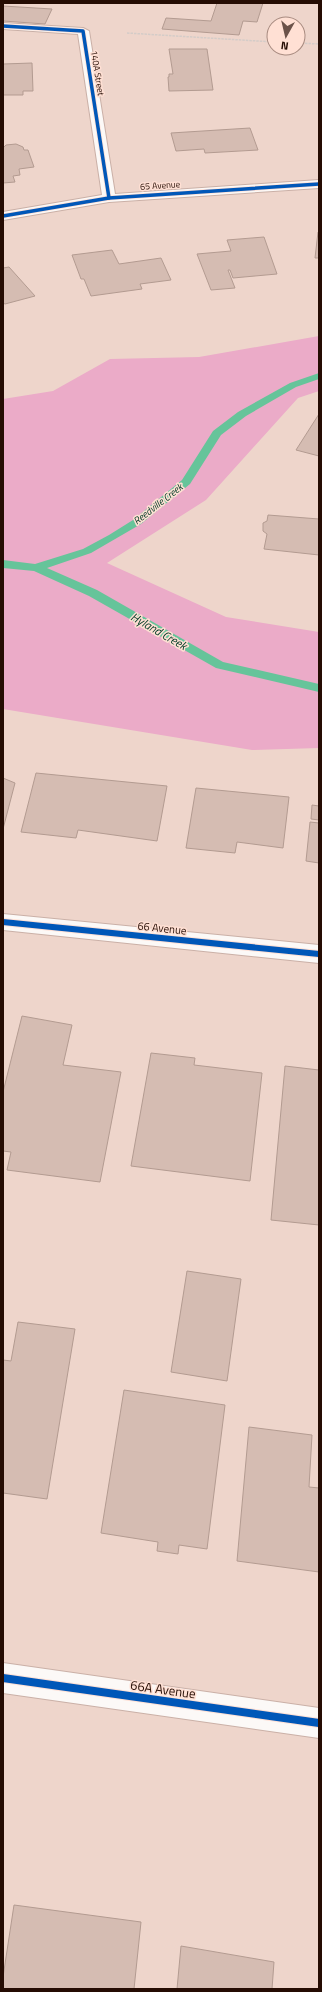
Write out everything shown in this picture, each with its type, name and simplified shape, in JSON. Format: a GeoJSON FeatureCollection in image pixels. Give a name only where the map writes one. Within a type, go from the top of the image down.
{"type":"FeatureCollection","features":[{"type":"Feature","properties":{"kind":"street","name":"140A Street"},"geometry":{"type":"LineString","coordinates":[[3,26],[83,30],[109,198]]}},
{"type":"Feature","properties":{"kind":"street","name":"65 Avenue"},"geometry":{"type":"LineString","coordinates":[[3,216],[109,198],[319,184]]}},
{"type":"Feature","properties":{"kind":"street","name":"66 Avenue"},"geometry":{"type":"LineString","coordinates":[[3,922],[319,954]]}},
{"type":"Feature","properties":{"kind":"street","name":"66A Avenue"},"geometry":{"type":"LineString","coordinates":[[3,1678],[319,1723]]}},
{"type":"Feature","properties":{"kind":"path"},"geometry":{"type":"LineString","coordinates":[[127,33],[266,42]]}},
{"type":"Feature","properties":{"kind":"path"},"geometry":{"type":"LineString","coordinates":[[306,43],[319,44]]}},
{"type":"Feature","properties":{"kind":"shaded area"},"geometry":{"type":"Polygon","coordinates":[[[319,336],[319,391],[298,398],[206,500],[107,563],[226,617],[319,632],[319,748],[252,750],[3,709],[3,399],[53,391],[110,359],[199,357],[319,336]]]}},
{"type":"Feature","properties":{"kind":"building"},"geometry":{"type":"Polygon","coordinates":[[[217,3],[263,3],[257,22],[243,21],[239,35],[162,29],[166,18],[211,21],[217,3]]]}},
{"type":"Feature","properties":{"kind":"building"},"geometry":{"type":"Polygon","coordinates":[[[3,6],[52,9],[45,24],[3,21],[3,6]]]}},
{"type":"Feature","properties":{"kind":"building"},"geometry":{"type":"Polygon","coordinates":[[[169,49],[207,49],[213,90],[169,91],[168,77],[169,74],[173,74],[169,49]]]}},
{"type":"Feature","properties":{"kind":"building"},"geometry":{"type":"Polygon","coordinates":[[[32,63],[33,91],[23,91],[23,95],[3,95],[3,64],[32,63]]]}},
{"type":"Feature","properties":{"kind":"building"},"geometry":{"type":"Polygon","coordinates":[[[250,128],[258,150],[205,153],[204,149],[176,151],[171,133],[250,128]]]}},
{"type":"Feature","properties":{"kind":"building"},"geometry":{"type":"Polygon","coordinates":[[[16,144],[23,147],[24,150],[28,150],[34,167],[19,169],[20,175],[13,176],[15,182],[3,183],[3,148],[6,145],[16,144]]]}},
{"type":"Feature","properties":{"kind":"building"},"geometry":{"type":"Polygon","coordinates":[[[318,232],[319,258],[315,258],[318,232]]]}},
{"type":"Feature","properties":{"kind":"building"},"geometry":{"type":"Polygon","coordinates":[[[264,237],[277,274],[233,278],[230,270],[228,270],[235,288],[211,290],[197,254],[231,251],[227,240],[264,237]]]}},
{"type":"Feature","properties":{"kind":"building"},"geometry":{"type":"Polygon","coordinates":[[[112,250],[119,264],[161,258],[171,280],[140,284],[142,289],[91,296],[84,279],[81,279],[72,255],[112,250]]]}},
{"type":"Feature","properties":{"kind":"building"},"geometry":{"type":"Polygon","coordinates":[[[9,267],[35,296],[5,304],[3,303],[3,268],[9,267]]]}},
{"type":"Feature","properties":{"kind":"building"},"geometry":{"type":"Polygon","coordinates":[[[319,414],[319,456],[296,450],[319,414]]]}},
{"type":"Feature","properties":{"kind":"building"},"geometry":{"type":"Polygon","coordinates":[[[268,515],[319,519],[319,555],[264,549],[267,534],[263,531],[263,523],[267,521],[268,515]]]}},
{"type":"Feature","properties":{"kind":"building"},"geometry":{"type":"Polygon","coordinates":[[[36,773],[167,786],[157,841],[78,830],[76,838],[21,832],[36,773]]]}},
{"type":"Feature","properties":{"kind":"building"},"geometry":{"type":"Polygon","coordinates":[[[3,778],[15,783],[3,829],[3,778]]]}},
{"type":"Feature","properties":{"kind":"building"},"geometry":{"type":"Polygon","coordinates":[[[196,788],[289,797],[283,848],[237,842],[235,853],[186,848],[196,788]]]}},
{"type":"Feature","properties":{"kind":"building"},"geometry":{"type":"Polygon","coordinates":[[[312,805],[319,806],[319,820],[311,819],[312,805]]]}},
{"type":"Feature","properties":{"kind":"building"},"geometry":{"type":"Polygon","coordinates":[[[310,822],[319,823],[319,863],[306,861],[310,822]]]}},
{"type":"Feature","properties":{"kind":"building"},"geometry":{"type":"Polygon","coordinates":[[[22,1016],[72,1025],[63,1065],[121,1072],[100,1182],[7,1170],[11,1152],[3,1151],[3,1092],[22,1016]]]}},
{"type":"Feature","properties":{"kind":"building"},"geometry":{"type":"Polygon","coordinates":[[[151,1053],[195,1058],[194,1065],[262,1073],[250,1181],[131,1166],[151,1053]]]}},
{"type":"Feature","properties":{"kind":"building"},"geometry":{"type":"Polygon","coordinates":[[[285,1066],[319,1070],[319,1225],[271,1220],[285,1066]]]}},
{"type":"Feature","properties":{"kind":"building"},"geometry":{"type":"Polygon","coordinates":[[[187,1271],[241,1279],[227,1381],[171,1372],[187,1271]]]}},
{"type":"Feature","properties":{"kind":"building"},"geometry":{"type":"Polygon","coordinates":[[[18,1322],[75,1329],[47,1499],[3,1493],[3,1360],[11,1361],[18,1322]]]}},
{"type":"Feature","properties":{"kind":"building"},"geometry":{"type":"Polygon","coordinates":[[[124,1390],[225,1405],[207,1549],[179,1545],[178,1554],[157,1551],[158,1542],[101,1533],[124,1390]]]}},
{"type":"Feature","properties":{"kind":"building"},"geometry":{"type":"Polygon","coordinates":[[[249,1427],[312,1435],[309,1487],[319,1488],[319,1572],[237,1561],[249,1427]]]}},
{"type":"Feature","properties":{"kind":"building"},"geometry":{"type":"Polygon","coordinates":[[[14,1905],[141,1922],[134,1989],[3,1989],[3,1977],[14,1905]]]}},
{"type":"Feature","properties":{"kind":"building"},"geometry":{"type":"Polygon","coordinates":[[[181,1946],[274,1962],[272,1989],[177,1989],[181,1946]]]}},
{"type":"Feature","properties":{"kind":"waterway","name":"Reedville Creek"},"geometry":{"type":"LineString","coordinates":[[36,568],[87,551],[137,522],[186,482],[217,433],[242,414],[293,385],[319,376]]}},
{"type":"Feature","properties":{"kind":"waterway","name":"Hyland Creek"},"geometry":{"type":"LineString","coordinates":[[3,564],[36,568]]}},
{"type":"Feature","properties":{"kind":"waterway","name":"Hyland Creek"},"geometry":{"type":"LineString","coordinates":[[36,568],[93,593],[220,665],[319,688]]}},
{"type":"Feature","properties":{"kind":"cycle path"},"geometry":{"type":"LineString","coordinates":[[3,26],[83,31],[109,198]]}},
{"type":"Feature","properties":{"kind":"cycle path"},"geometry":{"type":"LineString","coordinates":[[3,216],[109,198],[319,184]]}},
{"type":"Feature","properties":{"kind":"cycle path"},"geometry":{"type":"LineString","coordinates":[[3,922],[319,954]]}},
{"type":"Feature","properties":{"kind":"cycle path"},"geometry":{"type":"LineString","coordinates":[[3,1678],[319,1723]]}}]}
